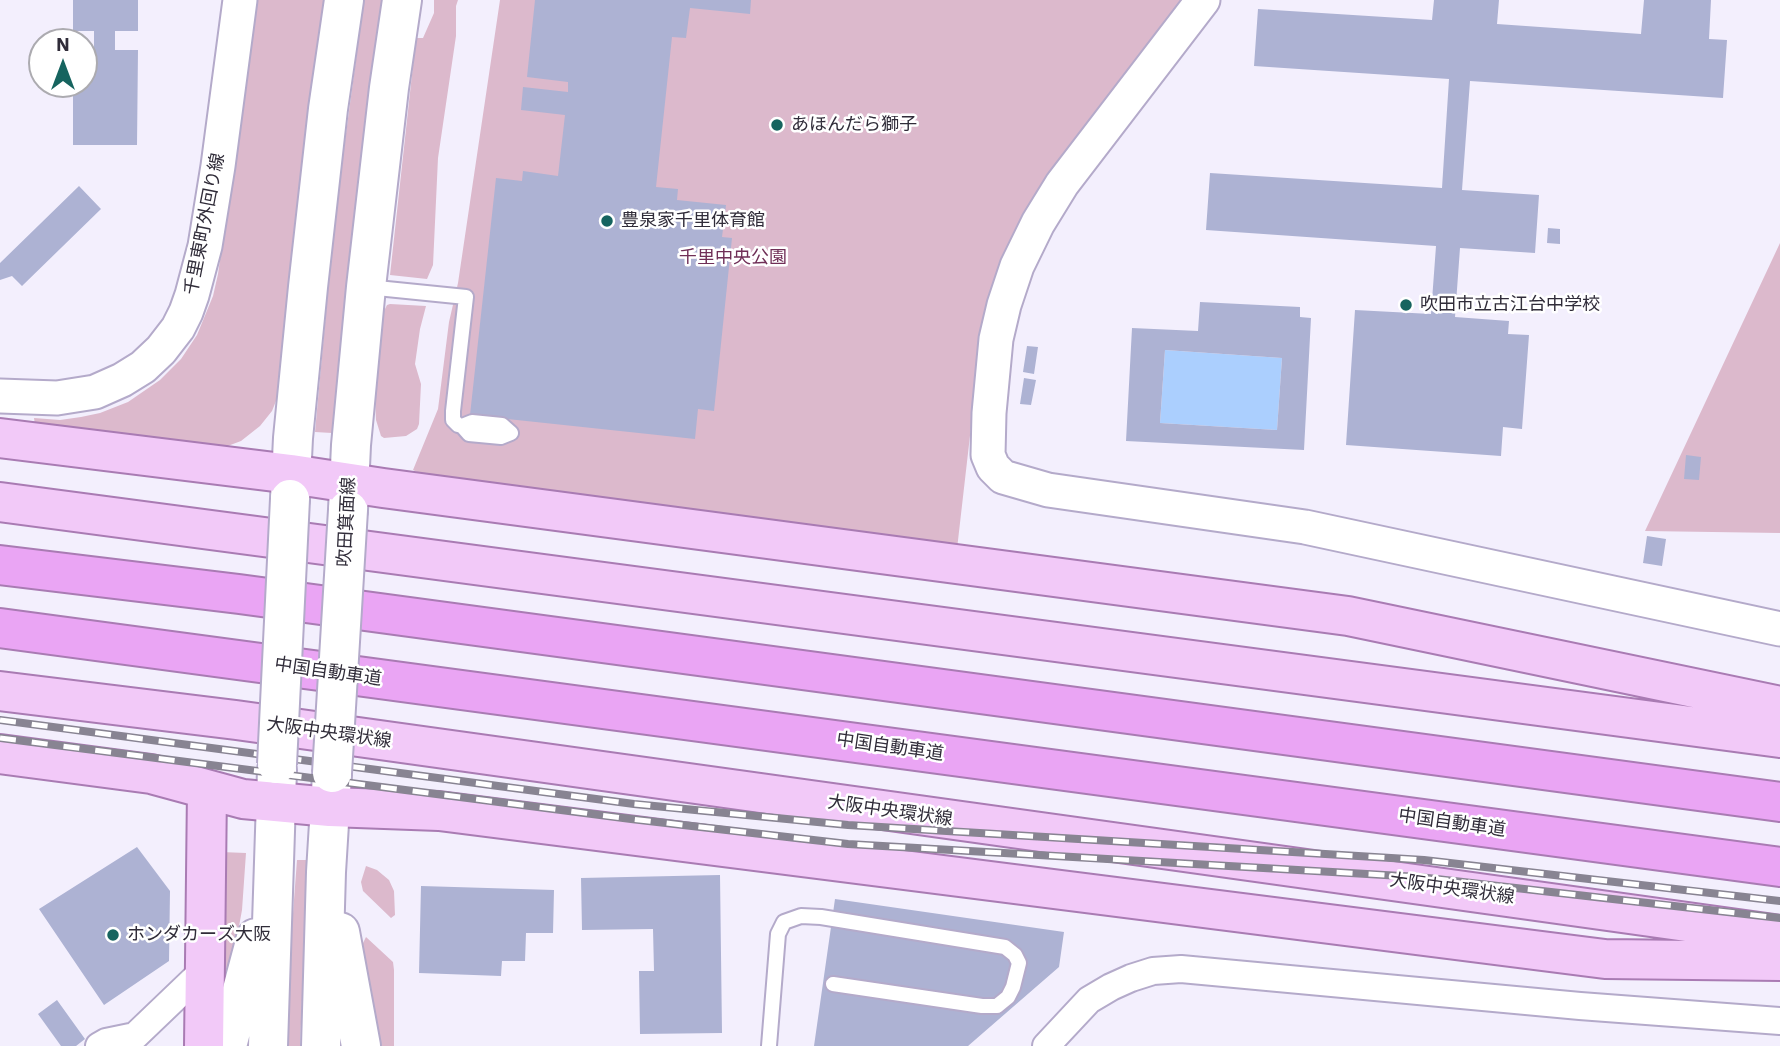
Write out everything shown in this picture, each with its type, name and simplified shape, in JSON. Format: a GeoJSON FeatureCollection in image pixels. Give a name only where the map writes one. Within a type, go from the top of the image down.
{"type":"FeatureCollection","features":[{"type":"Feature","properties":{"kind":"highway"},"geometry":{"type":"LineString","coordinates":[[0,565],[252,596],[1780,803]]}},
{"type":"Feature","properties":{"kind":"highway","name":"中国自動車道"},"geometry":{"type":"LineString","coordinates":[[0,628],[1780,867]]}},
{"type":"Feature","properties":{"kind":"main road"},"geometry":{"type":"LineString","coordinates":[[268,1046],[275,803],[293,438],[328,109],[344,0]]}},
{"type":"Feature","properties":{"kind":"main road","name":"吹田箕面線"},"geometry":{"type":"LineString","coordinates":[[321,1046],[326,872],[348,496],[366,287],[402,0]]}},
{"type":"Feature","properties":{"kind":"main road"},"geometry":{"type":"LineString","coordinates":[[0,438],[348,496],[1349,616],[1780,706]]}},
{"type":"Feature","properties":{"kind":"main road"},"geometry":{"type":"LineString","coordinates":[[0,502],[1780,738]]}},
{"type":"Feature","properties":{"kind":"main road","name":"大阪中央環状線"},"geometry":{"type":"LineString","coordinates":[[0,691],[236,720],[1780,935]]}},
{"type":"Feature","properties":{"kind":"main road"},"geometry":{"type":"LineString","coordinates":[[0,754],[151,774],[243,799],[275,803],[331,790],[439,811],[1605,958],[1780,961]]}},
{"type":"Feature","properties":{"kind":"main road"},"geometry":{"type":"LineString","coordinates":[[204,1046],[207,790]]}},
{"type":"Feature","properties":{"kind":"main road"},"geometry":{"type":"LineString","coordinates":[[326,872],[342,938],[361,1046]]}},
{"type":"Feature","properties":{"kind":"main road"},"geometry":{"type":"LineString","coordinates":[[227,1046],[273,879]]}},
{"type":"Feature","properties":{"kind":"street","name":"千里東町外回り線"},"geometry":{"type":"LineString","coordinates":[[0,396],[57,398],[95,391],[122,380],[143,367],[162,350],[178,327],[192,295],[205,246],[240,0]]}},
{"type":"Feature","properties":{"kind":"street"},"geometry":{"type":"LineString","coordinates":[[1203,0],[1062,184],[1038,223],[1017,266],[996,339],[989,413],[988,455],[992,467],[1003,477],[1048,490],[1305,527],[1780,629]]}},
{"type":"Feature","properties":{"kind":"street"},"geometry":{"type":"LineString","coordinates":[[1046,1046],[1089,1000],[1111,986],[1153,971],[1181,969],[1553,1004],[1780,1021]]}},
{"type":"Feature","properties":{"kind":"street"},"geometry":{"type":"LineString","coordinates":[[99,1046],[135,1036],[204,970]]}},
{"type":"Feature","properties":{"kind":"lane"},"geometry":{"type":"LineString","coordinates":[[366,287],[466,297],[453,411],[455,423],[462,426]]}},
{"type":"Feature","properties":{"kind":"lane"},"geometry":{"type":"LineString","coordinates":[[769,1046],[778,934],[784,922],[801,916],[1005,947],[1015,955],[1019,963],[1008,997],[997,1006],[833,984]]}},
{"type":"Feature","properties":{"kind":"green space"},"geometry":{"type":"Polygon","coordinates":[[[256,0],[325,0],[278,396],[272,411],[260,426],[241,441],[225,447],[35,425],[34,418],[60,420],[81,417],[128,402],[160,380],[181,359],[197,335],[213,296],[218,274],[256,0]]]}},
{"type":"Feature","properties":{"kind":"green space"},"geometry":{"type":"Polygon","coordinates":[[[364,0],[384,0],[361,171],[332,433],[315,432],[342,163],[364,0]]]}},
{"type":"Feature","properties":{"kind":"green space"},"geometry":{"type":"Polygon","coordinates":[[[434,0],[458,0],[456,36],[438,158],[433,265],[427,279],[390,275],[416,38],[423,38],[434,13],[434,0]]]}},
{"type":"Feature","properties":{"kind":"green space","name":"千里中央公園"},"geometry":{"type":"Polygon","coordinates":[[[500,0],[1182,0],[1050,174],[982,331],[957,549],[427,477],[413,470],[438,409],[449,322],[458,283],[500,0]]]}},
{"type":"Feature","properties":{"kind":"green space"},"geometry":{"type":"Polygon","coordinates":[[[1780,243],[1780,533],[1645,531],[1780,243]]]}},
{"type":"Feature","properties":{"kind":"green space"},"geometry":{"type":"Polygon","coordinates":[[[390,304],[426,306],[415,364],[421,384],[419,424],[417,429],[406,436],[384,438],[376,420],[375,400],[383,313],[390,304]]]}},
{"type":"Feature","properties":{"kind":"green space"},"geometry":{"type":"Polygon","coordinates":[[[221,852],[246,853],[242,910],[231,970],[225,978],[218,973],[221,852]]]}},
{"type":"Feature","properties":{"kind":"green space"},"geometry":{"type":"Polygon","coordinates":[[[297,860],[308,860],[300,1046],[283,1046],[297,860]]]}},
{"type":"Feature","properties":{"kind":"green space"},"geometry":{"type":"Polygon","coordinates":[[[366,866],[377,870],[389,880],[394,891],[395,915],[391,918],[363,891],[361,882],[366,866]]]}},
{"type":"Feature","properties":{"kind":"green space"},"geometry":{"type":"Polygon","coordinates":[[[366,937],[393,962],[394,1046],[376,1046],[361,947],[366,937]]]}},
{"type":"Feature","properties":{"kind":"water"},"geometry":{"type":"Polygon","coordinates":[[[1165,350],[1282,358],[1277,430],[1160,423],[1165,350]]]}},
{"type":"Feature","properties":{"kind":"building"},"geometry":{"type":"Polygon","coordinates":[[[73,0],[138,0],[138,31],[115,31],[115,50],[138,50],[137,145],[73,145],[73,98],[98,98],[98,28],[73,28],[73,0]]]}},
{"type":"Feature","properties":{"kind":"building","name":"豊泉家千里体育館"},"geometry":{"type":"Polygon","coordinates":[[[535,0],[751,0],[750,14],[690,8],[686,38],[672,37],[656,187],[678,189],[677,200],[726,205],[722,237],[732,238],[714,411],[698,409],[695,439],[470,415],[496,178],[522,181],[523,171],[558,176],[565,115],[521,110],[523,87],[568,92],[568,82],[527,77],[535,0]]]}},
{"type":"Feature","properties":{"kind":"building"},"geometry":{"type":"Polygon","coordinates":[[[1434,0],[1499,0],[1497,24],[1641,34],[1644,0],[1711,0],[1709,39],[1727,40],[1723,98],[1470,81],[1462,190],[1539,195],[1535,253],[1460,248],[1455,317],[1509,321],[1508,334],[1529,335],[1522,429],[1503,427],[1501,456],[1346,445],[1355,310],[1431,314],[1436,246],[1206,230],[1210,173],[1442,188],[1449,79],[1254,66],[1258,9],[1432,20],[1434,0]]]}},
{"type":"Feature","properties":{"kind":"building"},"geometry":{"type":"Polygon","coordinates":[[[79,186],[101,209],[22,286],[12,276],[0,280],[0,263],[79,186]]]}},
{"type":"Feature","properties":{"kind":"building"},"geometry":{"type":"Polygon","coordinates":[[[1548,228],[1560,229],[1560,244],[1547,243],[1548,228]]]}},
{"type":"Feature","properties":{"kind":"building"},"geometry":{"type":"Polygon","coordinates":[[[1200,302],[1300,307],[1300,317],[1311,318],[1304,450],[1126,441],[1132,328],[1198,331],[1200,302]],[[1165,350],[1160,423],[1277,430],[1282,358],[1165,350]]]}},
{"type":"Feature","properties":{"kind":"building"},"geometry":{"type":"Polygon","coordinates":[[[1027,346],[1038,347],[1034,374],[1023,372],[1027,346]]]}},
{"type":"Feature","properties":{"kind":"building"},"geometry":{"type":"Polygon","coordinates":[[[1024,378],[1036,380],[1031,405],[1020,404],[1024,378]]]}},
{"type":"Feature","properties":{"kind":"building"},"geometry":{"type":"Polygon","coordinates":[[[1686,455],[1701,457],[1699,480],[1684,479],[1686,455]]]}},
{"type":"Feature","properties":{"kind":"building"},"geometry":{"type":"Polygon","coordinates":[[[1647,536],[1666,539],[1662,566],[1643,563],[1647,536]]]}},
{"type":"Feature","properties":{"kind":"building","name":"ホンダカーズ大阪"},"geometry":{"type":"Polygon","coordinates":[[[137,847],[170,891],[169,961],[104,1005],[39,909],[137,847]]]}},
{"type":"Feature","properties":{"kind":"building"},"geometry":{"type":"Polygon","coordinates":[[[720,875],[722,1033],[640,1034],[639,971],[654,971],[653,929],[582,930],[581,878],[720,875]]]}},
{"type":"Feature","properties":{"kind":"building"},"geometry":{"type":"Polygon","coordinates":[[[421,886],[554,890],[553,933],[526,933],[525,961],[502,961],[501,976],[419,973],[421,886]]]}},
{"type":"Feature","properties":{"kind":"building"},"geometry":{"type":"Polygon","coordinates":[[[835,899],[1064,932],[1059,967],[968,1046],[814,1046],[835,899]]]}},
{"type":"Feature","properties":{"kind":"building"},"geometry":{"type":"Polygon","coordinates":[[[57,1000],[85,1039],[76,1046],[61,1046],[38,1014],[57,1000]]]}},
{"type":"Feature","properties":{"kind":"railway"},"geometry":{"type":"LineString","coordinates":[[0,720],[634,804],[848,825],[1424,860],[1780,901]]}},
{"type":"Feature","properties":{"kind":"railway"},"geometry":{"type":"LineString","coordinates":[[0,738],[631,819],[848,844],[1419,877],[1780,918]]}},
{"type":"Feature","properties":{"kind":"place","name":"あほんだら獅子"},"geometry":{"type":"Point","coordinates":[777,125]}},
{"type":"Feature","properties":{"kind":"place","name":"豊泉家千里体育館"},"geometry":{"type":"Point","coordinates":[607,221]}},
{"type":"Feature","properties":{"kind":"place","name":"吹田市立古江台中学校"},"geometry":{"type":"Point","coordinates":[1406,305]}},
{"type":"Feature","properties":{"kind":"place","name":"ホンダカーズ大阪"},"geometry":{"type":"Point","coordinates":[113,935]}}]}
